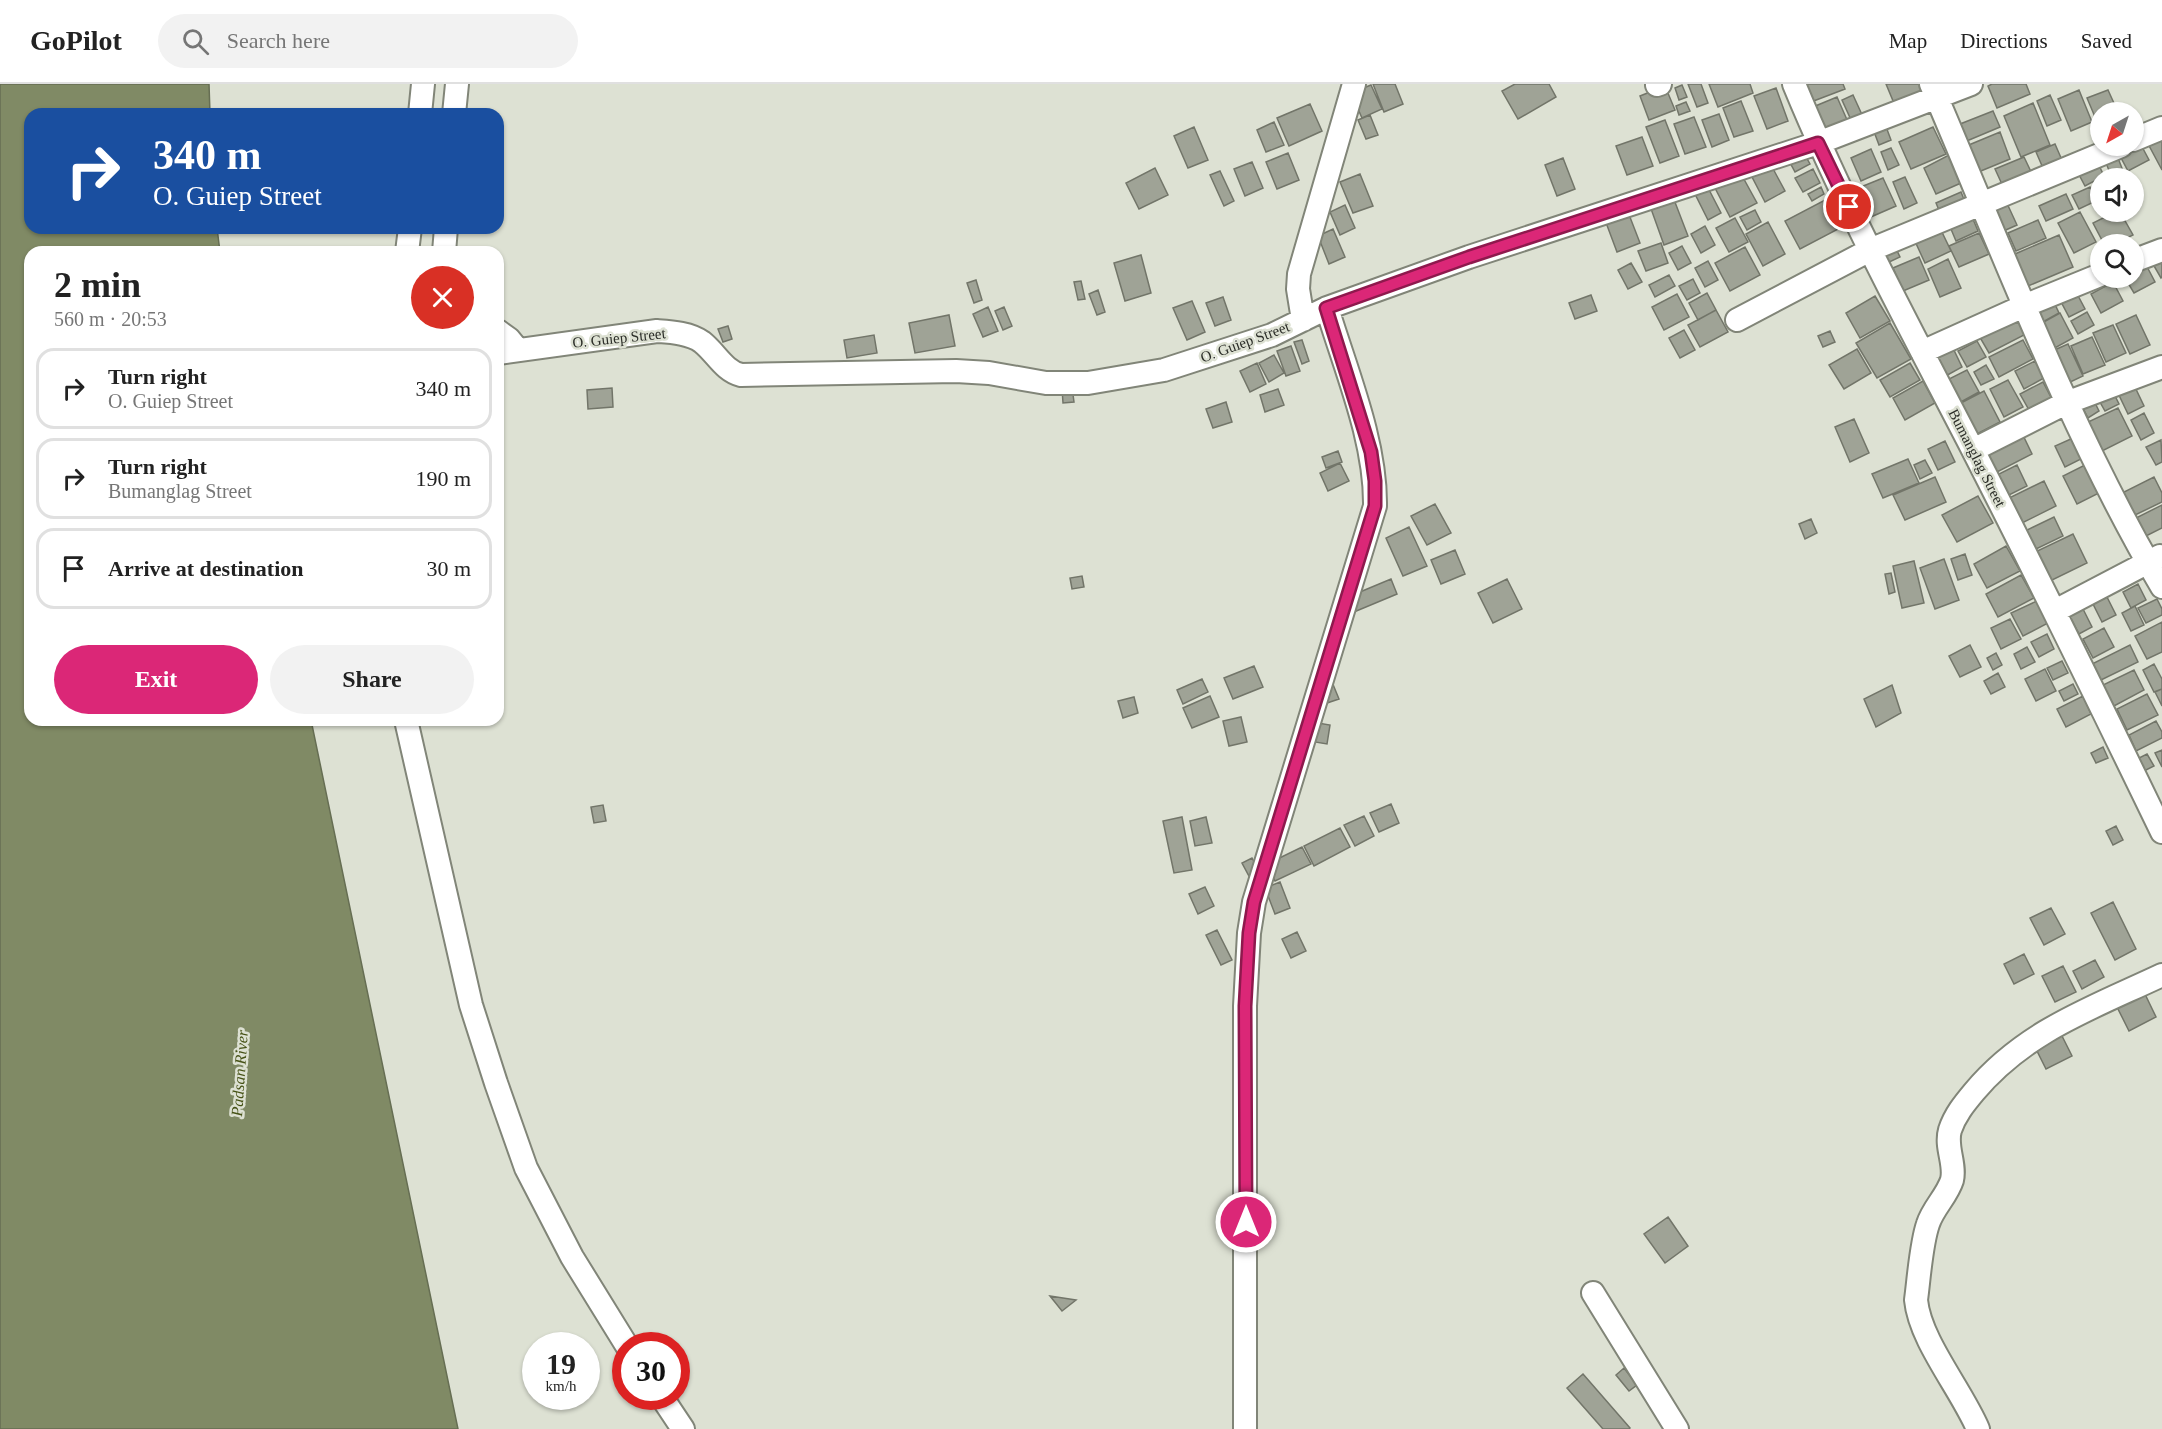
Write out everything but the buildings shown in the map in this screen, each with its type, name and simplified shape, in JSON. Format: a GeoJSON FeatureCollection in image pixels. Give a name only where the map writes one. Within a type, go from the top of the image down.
{"type":"FeatureCollection","features":[{"type":"Feature","properties":{"kind":"street"},"geometry":{"type":"LineString","coordinates":[[421,108],[423,84]]}},
{"type":"Feature","properties":{"kind":"street"},"geometry":{"type":"LineString","coordinates":[[455,108],[457,84]]}},
{"type":"Feature","properties":{"kind":"street"},"geometry":{"type":"LineString","coordinates":[[1303,320],[1297,283],[1354,84]]}},
{"type":"Feature","properties":{"kind":"street","name":"Bumanglag Street"},"geometry":{"type":"LineString","coordinates":[[1794,84],[1818,143],[1870,250],[2055,611],[2162,832]]}},
{"type":"Feature","properties":{"kind":"street","name":"O. Guiep Street"},"geometry":{"type":"LineString","coordinates":[[508,352],[657,331],[672,332],[700,340],[729,369],[741,375],[956,371],[989,373],[1046,383],[1088,383],[1164,370],[1272,335],[1326,308],[1469,257],[1818,143],[1934,91],[1971,84]]}},
{"type":"Feature","properties":{"kind":"street"},"geometry":{"type":"LineString","coordinates":[[1934,91],[2066,403],[2155,559],[2162,587]]}},
{"type":"Feature","properties":{"kind":"street"},"geometry":{"type":"LineString","coordinates":[[2144,135],[2162,128]]}},
{"type":"Feature","properties":{"kind":"street"},"geometry":{"type":"LineString","coordinates":[[1737,320],[1870,250],[2097,156]]}},
{"type":"Feature","properties":{"kind":"street"},"geometry":{"type":"LineString","coordinates":[[2144,257],[2162,250]]}},
{"type":"Feature","properties":{"kind":"street"},"geometry":{"type":"LineString","coordinates":[[1922,352],[2090,279]]}},
{"type":"Feature","properties":{"kind":"street"},"geometry":{"type":"LineString","coordinates":[[1245,1429],[1245,1006],[1249,933],[1257,892],[1375,506],[1375,481],[1371,452],[1326,308]]}},
{"type":"Feature","properties":{"kind":"street"},"geometry":{"type":"LineString","coordinates":[[504,335],[509,339],[508,352]]}},
{"type":"Feature","properties":{"kind":"street"},"geometry":{"type":"LineString","coordinates":[[1973,450],[2066,403],[2162,367]]}},
{"type":"Feature","properties":{"kind":"street"},"geometry":{"type":"LineString","coordinates":[[2055,611],[2155,559]]}},
{"type":"Feature","properties":{"kind":"street"},"geometry":{"type":"LineString","coordinates":[[407,726],[471,1005],[499,1094],[526,1168],[572,1257],[618,1332]]}},
{"type":"Feature","properties":{"kind":"street"},"geometry":{"type":"LineString","coordinates":[[1978,1429],[1970,1409],[1922,1328],[1917,1312],[1916,1300],[1928,1224],[1953,1178],[1948,1143],[1949,1133],[1959,1111],[1988,1076],[2022,1046],[2049,1029],[2162,975]]}},
{"type":"Feature","properties":{"kind":"street"},"geometry":{"type":"LineString","coordinates":[[1593,1293],[1677,1429]]}},
{"type":"Feature","properties":{"kind":"street"},"geometry":{"type":"LineString","coordinates":[[670,1410],[683,1429]]}},
{"type":"Feature","properties":{"kind":"water","name":"Padsan River"},"geometry":{"type":"Polygon","coordinates":[[[0,84],[209,84],[210,108],[24,108],[24,234],[218,234],[219,246],[24,246],[24,726],[312,726],[458,1429],[0,1429],[0,84]]]}},
{"type":"Feature","properties":{"kind":"route"},"geometry":{"type":"LineString","coordinates":[[1246,1222],[1245,1006],[1249,933],[1254,902],[1375,506],[1375,481],[1371,452],[1326,308],[1469,257],[1818,143],[1849,207]]}}]}
